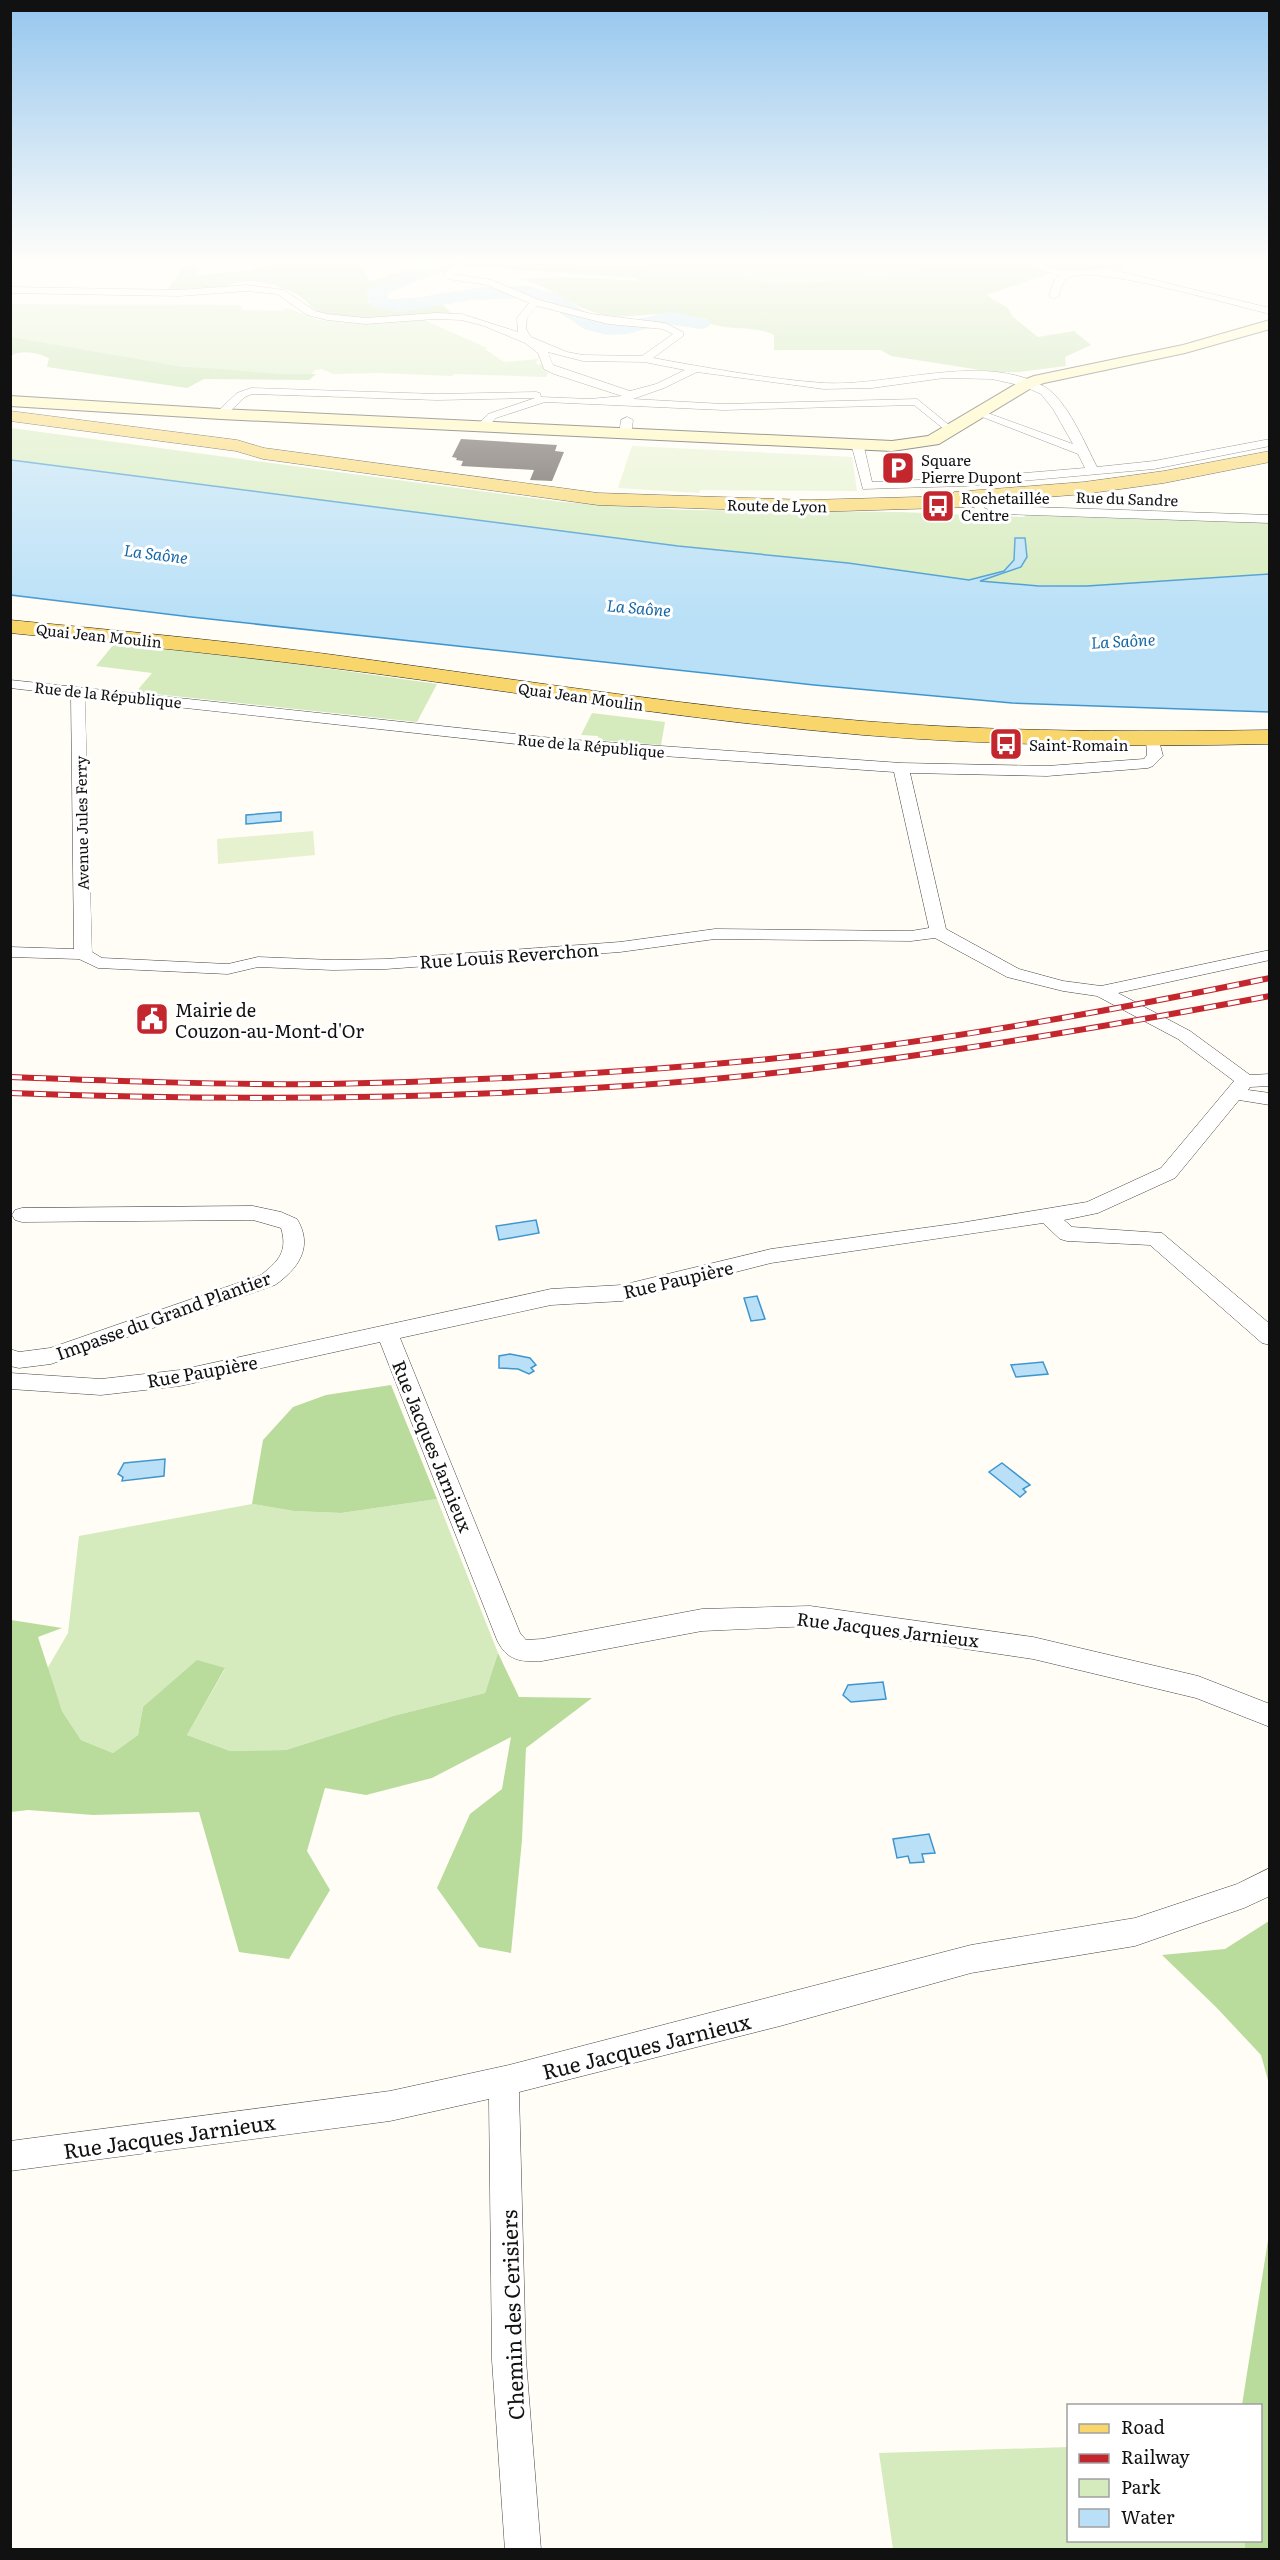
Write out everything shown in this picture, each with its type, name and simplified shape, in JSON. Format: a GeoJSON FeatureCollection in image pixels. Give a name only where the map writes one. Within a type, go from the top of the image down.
{"type":"FeatureCollection","features":[{"type":"Feature","properties":{"kind":"main road","name":"Route de Lyon"},"geometry":{"type":"LineString","coordinates":[[10,416],[237,446],[263,453]]}},
{"type":"Feature","properties":{"kind":"main road","name":"Route de Lyon"},"geometry":{"type":"LineString","coordinates":[[10,422],[232,452],[263,453],[598,499],[677,503],[809,506],[974,501],[982,497],[1084,488],[1153,478],[1269,456]]}},
{"type":"Feature","properties":{"kind":"main road","name":"Quai Jean Moulin"},"geometry":{"type":"LineString","coordinates":[[10,626],[300,657],[727,715],[929,732],[1154,740],[1269,737]]}},
{"type":"Feature","properties":{"kind":"street"},"geometry":{"type":"LineString","coordinates":[[595,383],[620,390],[626,401]]}},
{"type":"Feature","properties":{"kind":"street"},"geometry":{"type":"LineString","coordinates":[[626,401],[667,383]]}},
{"type":"Feature","properties":{"kind":"street"},"geometry":{"type":"LineString","coordinates":[[814,383],[843,387],[874,383]]}},
{"type":"Feature","properties":{"kind":"street"},"geometry":{"type":"LineString","coordinates":[[10,401],[481,428],[626,427],[858,447],[912,444],[933,440],[1027,384],[1044,391],[1055,403],[1094,471]]}},
{"type":"Feature","properties":{"kind":"street"},"geometry":{"type":"LineString","coordinates":[[843,387],[843,404]]}},
{"type":"Feature","properties":{"kind":"street"},"geometry":{"type":"LineString","coordinates":[[220,414],[241,394],[251,391],[437,398],[497,394],[590,402],[626,401],[723,408],[916,402],[950,431]]}},
{"type":"Feature","properties":{"kind":"street"},"geometry":{"type":"LineString","coordinates":[[481,428],[492,416],[540,397]]}},
{"type":"Feature","properties":{"kind":"street"},"geometry":{"type":"LineString","coordinates":[[141,433],[160,410]]}},
{"type":"Feature","properties":{"kind":"street"},"geometry":{"type":"LineString","coordinates":[[978,413],[1082,451]]}},
{"type":"Feature","properties":{"kind":"street"},"geometry":{"type":"LineString","coordinates":[[858,447],[867,486],[965,482],[1162,464],[1269,442]]}},
{"type":"Feature","properties":{"kind":"street","name":"Rue du Sandre"},"geometry":{"type":"LineString","coordinates":[[982,497],[989,505],[1003,510],[1269,519]]}},
{"type":"Feature","properties":{"kind":"street","name":"Rue de la République"},"geometry":{"type":"LineString","coordinates":[[10,684],[562,744],[901,768],[1047,771],[1148,763],[1155,756],[1154,740]]}},
{"type":"Feature","properties":{"kind":"street","name":"Avenue Jules Ferry"},"geometry":{"type":"LineString","coordinates":[[78,692],[83,954]]}},
{"type":"Feature","properties":{"kind":"street"},"geometry":{"type":"LineString","coordinates":[[901,768],[938,933],[1013,973],[1063,986],[1101,991],[1269,955]]}},
{"type":"Feature","properties":{"kind":"street","name":"Rue Louis Reverchon"},"geometry":{"type":"LineString","coordinates":[[10,952],[83,954],[98,963],[228,969],[258,963],[333,965],[409,962],[620,947],[715,934],[911,936],[938,933]]}},
{"type":"Feature","properties":{"kind":"street"},"geometry":{"type":"LineString","coordinates":[[1101,991],[1184,1035],[1235,1071],[1239,1087],[1254,1098],[1269,1099]]}},
{"type":"Feature","properties":{"kind":"street"},"geometry":{"type":"LineString","coordinates":[[1239,1087],[1269,1080]]}},
{"type":"Feature","properties":{"kind":"street","name":"Rue Paupière"},"geometry":{"type":"LineString","coordinates":[[10,1381],[101,1387],[180,1378],[551,1297],[622,1293],[771,1256],[1091,1208],[1168,1173],[1239,1087]]}},
{"type":"Feature","properties":{"kind":"street","name":"Impasse du Grand Plantier"},"geometry":{"type":"LineString","coordinates":[[10,1357],[19,1360],[51,1356],[268,1280],[285,1269],[294,1254],[295,1238],[290,1224],[274,1217],[252,1213],[22,1215]]}},
{"type":"Feature","properties":{"kind":"street"},"geometry":{"type":"LineString","coordinates":[[1047,1216],[1067,1234],[1155,1238],[1269,1337]]}},
{"type":"Feature","properties":{"kind":"street","name":"Rue Jacques Jarnieux"},"geometry":{"type":"LineString","coordinates":[[387,1332],[510,1640],[521,1651],[543,1650],[702,1620],[810,1616],[1033,1648],[1198,1687],[1269,1716]]}},
{"type":"Feature","properties":{"kind":"street","name":"Rue Jacques Jarnieux"},"geometry":{"type":"LineString","coordinates":[[10,2156],[390,2106],[504,2081],[780,2011],[971,1959],[1135,1932],[1244,1895],[1269,1881]]}},
{"type":"Feature","properties":{"kind":"street","name":"Chemin des Cerisiers"},"geometry":{"type":"LineString","coordinates":[[504,2081],[509,2360],[523,2550]]}},
{"type":"Feature","properties":{"kind":"green space"},"geometry":{"type":"Polygon","coordinates":[[[157,383],[196,383],[187,388],[157,383]]]}},
{"type":"Feature","properties":{"kind":"green space"},"geometry":{"type":"Polygon","coordinates":[[[11,428],[562,502],[685,510],[899,512],[1025,517],[1024,513],[1269,521],[1269,574],[1087,586],[996,584],[848,563],[678,546],[11,460],[11,428]]]}},
{"type":"Feature","properties":{"kind":"green space"},"geometry":{"type":"Polygon","coordinates":[[[632,446],[852,457],[857,491],[700,490],[699,493],[618,488],[632,446]]]}},
{"type":"Feature","properties":{"kind":"green space"},"geometry":{"type":"Polygon","coordinates":[[[114,644],[261,659],[437,684],[417,722],[136,692],[152,673],[96,666],[114,644]]]}},
{"type":"Feature","properties":{"kind":"green space"},"geometry":{"type":"Polygon","coordinates":[[[592,713],[665,722],[661,745],[598,740],[598,736],[581,735],[592,713]]]}},
{"type":"Feature","properties":{"kind":"green space"},"geometry":{"type":"Polygon","coordinates":[[[313,831],[315,855],[218,864],[217,839],[313,831]]]}},
{"type":"Feature","properties":{"kind":"green space"},"geometry":{"type":"Polygon","coordinates":[[[391,1385],[437,1499],[341,1513],[294,1511],[252,1504],[263,1440],[293,1407],[326,1395],[391,1385]]]}},
{"type":"Feature","properties":{"kind":"green space"},"geometry":{"type":"Polygon","coordinates":[[[437,1499],[498,1653],[485,1693],[393,1716],[286,1750],[230,1751],[187,1735],[225,1669],[143,1707],[138,1735],[113,1753],[81,1740],[62,1711],[47,1669],[68,1633],[79,1536],[252,1504],[294,1511],[341,1513],[437,1499]]]}},
{"type":"Feature","properties":{"kind":"green space"},"geometry":{"type":"Polygon","coordinates":[[[11,1620],[62,1628],[38,1637],[62,1711],[81,1740],[113,1753],[138,1735],[143,1707],[197,1660],[225,1668],[187,1735],[230,1751],[286,1750],[393,1716],[485,1693],[498,1653],[519,1697],[592,1698],[526,1748],[522,1840],[511,1953],[479,1947],[437,1888],[470,1814],[502,1789],[511,1737],[432,1778],[366,1795],[325,1788],[307,1851],[330,1890],[289,1959],[239,1952],[199,1812],[93,1815],[28,1810],[11,1812],[11,1620]]]}},
{"type":"Feature","properties":{"kind":"green space"},"geometry":{"type":"Polygon","coordinates":[[[1269,1921],[1269,2084],[1261,2055],[1162,1955],[1225,1949],[1269,1921]]]}},
{"type":"Feature","properties":{"kind":"green space"},"geometry":{"type":"Polygon","coordinates":[[[1269,2234],[1269,2549],[1245,2549],[1245,2542],[1262,2542],[1262,2404],[1242,2404],[1269,2234]]]}},
{"type":"Feature","properties":{"kind":"green space"},"geometry":{"type":"Polygon","coordinates":[[[1067,2447],[1067,2542],[1245,2542],[1245,2549],[893,2549],[879,2453],[1067,2447]]]}},
{"type":"Feature","properties":{"kind":"water","name":"La Saône"},"geometry":{"type":"Polygon","coordinates":[[[11,460],[678,546],[848,563],[969,580],[1004,571],[1014,560],[1015,538],[1025,538],[1027,557],[1021,567],[980,581],[1039,586],[1087,586],[1269,574],[1269,712],[1012,703],[814,685],[191,617],[11,595],[11,460]]]}},
{"type":"Feature","properties":{"kind":"water"},"geometry":{"type":"Polygon","coordinates":[[[281,812],[281,821],[246,824],[246,815],[281,812]]]}},
{"type":"Feature","properties":{"kind":"water"},"geometry":{"type":"Polygon","coordinates":[[[536,1220],[539,1233],[499,1240],[496,1226],[536,1220]]]}},
{"type":"Feature","properties":{"kind":"water"},"geometry":{"type":"Polygon","coordinates":[[[757,1296],[765,1319],[751,1321],[744,1298],[757,1296]]]}},
{"type":"Feature","properties":{"kind":"water"},"geometry":{"type":"Polygon","coordinates":[[[510,1354],[530,1358],[536,1365],[531,1368],[534,1371],[529,1374],[518,1369],[499,1368],[499,1356],[510,1354]]]}},
{"type":"Feature","properties":{"kind":"water"},"geometry":{"type":"Polygon","coordinates":[[[1043,1362],[1048,1374],[1016,1377],[1011,1365],[1043,1362]]]}},
{"type":"Feature","properties":{"kind":"water"},"geometry":{"type":"Polygon","coordinates":[[[165,1459],[164,1476],[122,1481],[123,1477],[118,1474],[124,1463],[165,1459]]]}},
{"type":"Feature","properties":{"kind":"water"},"geometry":{"type":"Polygon","coordinates":[[[1002,1463],[1030,1485],[1023,1489],[1026,1492],[1020,1497],[989,1472],[1002,1463]]]}},
{"type":"Feature","properties":{"kind":"water"},"geometry":{"type":"Polygon","coordinates":[[[883,1682],[886,1699],[851,1702],[843,1695],[848,1685],[883,1682]]]}},
{"type":"Feature","properties":{"kind":"water"},"geometry":{"type":"Polygon","coordinates":[[[929,1834],[935,1853],[922,1854],[924,1862],[910,1863],[908,1856],[897,1858],[893,1839],[929,1834]]]}},
{"type":"Feature","properties":{"kind":"building"},"geometry":{"type":"Polygon","coordinates":[[[461,439],[557,445],[555,451],[564,452],[552,481],[530,480],[534,470],[461,466],[463,461],[452,457],[461,439]]]}},
{"type":"Feature","properties":{"kind":"railway"},"geometry":{"type":"LineString","coordinates":[[10,1077],[328,1084],[446,1081],[681,1067],[799,1056],[917,1041],[1094,1012],[1270,978]]}},
{"type":"Feature","properties":{"kind":"railway"},"geometry":{"type":"LineString","coordinates":[[10,1093],[325,1098],[482,1094],[640,1085],[798,1070],[956,1050],[1270,996]]}},
{"type":"Feature","properties":{"kind":"place","name":"Square Pierre Dupont"},"geometry":{"type":"Point","coordinates":[898,468]}},
{"type":"Feature","properties":{"kind":"place","name":"Rochetaillée Centre"},"geometry":{"type":"Point","coordinates":[938,506]}},
{"type":"Feature","properties":{"kind":"place","name":"Saint-Romain"},"geometry":{"type":"Point","coordinates":[1006,744]}},
{"type":"Feature","properties":{"kind":"place","name":"Mairie de Couzon-au-Mont-d'Or"},"geometry":{"type":"Point","coordinates":[152,1019]}}]}
